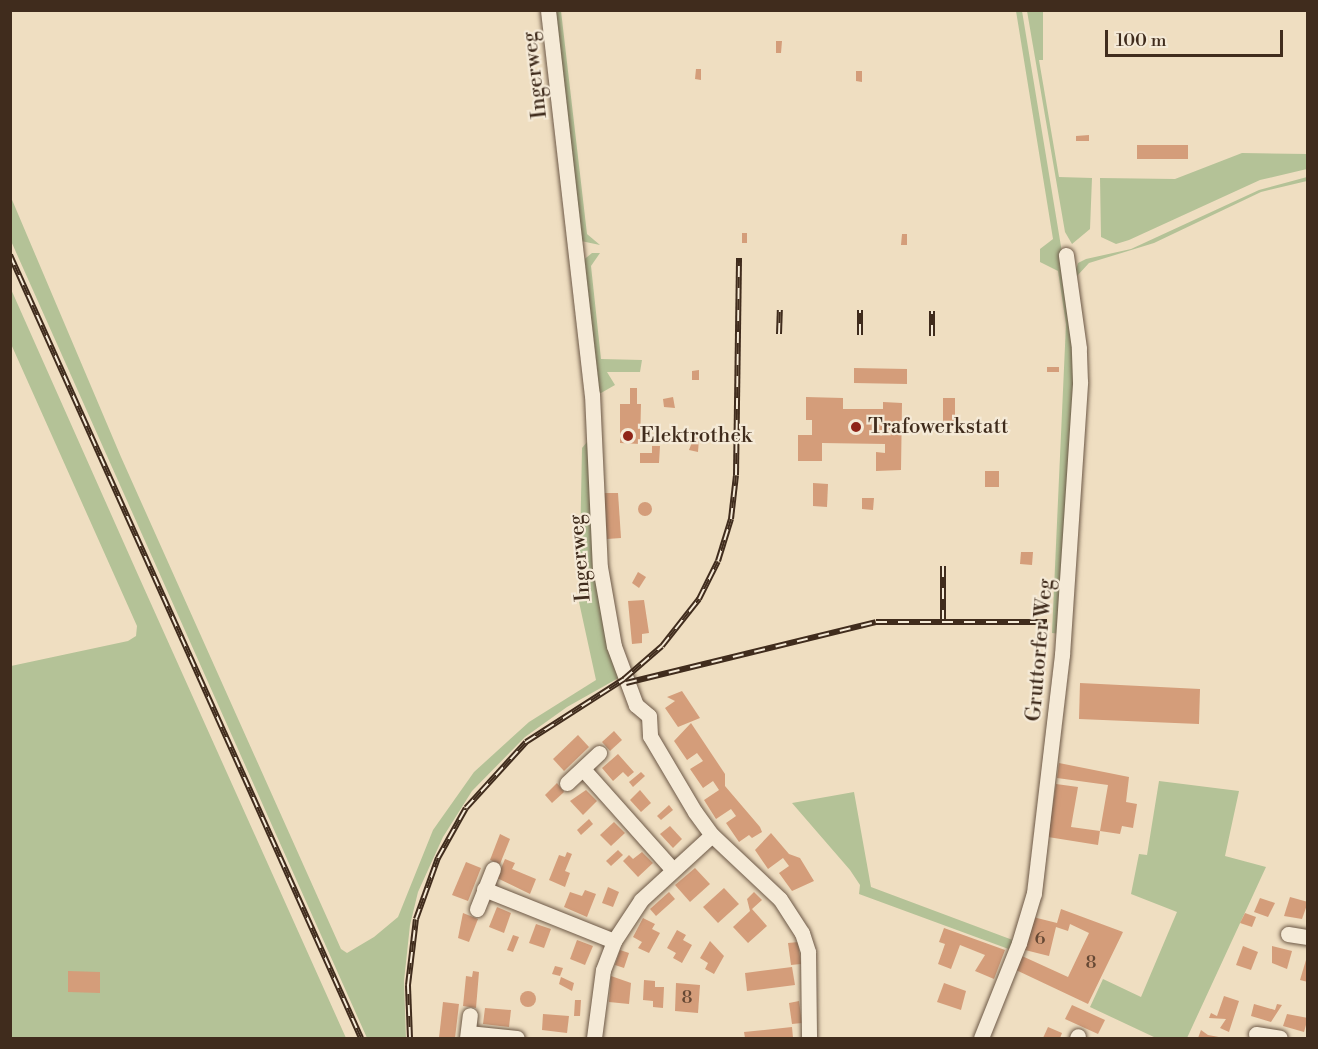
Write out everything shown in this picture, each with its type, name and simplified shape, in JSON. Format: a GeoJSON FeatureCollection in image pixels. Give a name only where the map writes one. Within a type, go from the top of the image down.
{"type":"FeatureCollection","features":[{"type":"Feature","properties":{"kind":"street","name":"Ingerweg"},"geometry":{"type":"LineString","coordinates":[[548,10],[582,291],[606,614],[624,678],[636,705],[649,716],[650,736],[711,836],[780,899],[802,933],[808,952],[809,1038]]}},
{"type":"Feature","properties":{"kind":"street","name":"Gruttorfer Weg"},"geometry":{"type":"LineString","coordinates":[[981,1038],[1019,943],[1034,893],[1062,655],[1080,382],[1079,348],[1066,255]]}},
{"type":"Feature","properties":{"kind":"street"},"geometry":{"type":"LineString","coordinates":[[567,783],[599,753]]}},
{"type":"Feature","properties":{"kind":"street"},"geometry":{"type":"LineString","coordinates":[[583,769],[673,870]]}},
{"type":"Feature","properties":{"kind":"street"},"geometry":{"type":"LineString","coordinates":[[594,1038],[603,970],[614,941],[641,900],[711,836]]}},
{"type":"Feature","properties":{"kind":"street"},"geometry":{"type":"LineString","coordinates":[[477,909],[493,869]]}},
{"type":"Feature","properties":{"kind":"street"},"geometry":{"type":"LineString","coordinates":[[484,890],[614,941]]}},
{"type":"Feature","properties":{"kind":"street"},"geometry":{"type":"LineString","coordinates":[[1288,934],[1308,937]]}},
{"type":"Feature","properties":{"kind":"street"},"geometry":{"type":"LineString","coordinates":[[470,1015],[467,1036],[517,1038]]}},
{"type":"Feature","properties":{"kind":"street"},"geometry":{"type":"LineString","coordinates":[[1256,1034],[1280,1038]]}},
{"type":"Feature","properties":{"kind":"green space"},"geometry":{"type":"Polygon","coordinates":[[[550,11],[561,11],[587,234],[600,245],[581,241],[550,11]]]}},
{"type":"Feature","properties":{"kind":"green space"},"geometry":{"type":"Polygon","coordinates":[[[1016,11],[1022,11],[1078,349],[1062,634],[1052,633],[1066,324],[1058,271],[1040,262],[1040,249],[1053,239],[1016,11]]]}},
{"type":"Feature","properties":{"kind":"green space"},"geometry":{"type":"Polygon","coordinates":[[[1027,11],[1043,11],[1043,60],[1039,60],[1059,177],[1092,178],[1090,229],[1072,244],[1065,232],[1027,11]]]}},
{"type":"Feature","properties":{"kind":"green space"},"geometry":{"type":"Polygon","coordinates":[[[1242,153],[1307,154],[1307,169],[1260,180],[1129,240],[1116,244],[1101,237],[1100,178],[1175,179],[1242,153]]]}},
{"type":"Feature","properties":{"kind":"green space"},"geometry":{"type":"Polygon","coordinates":[[[1307,177],[1307,181],[1261,192],[1154,243],[1089,263],[1077,276],[1076,298],[1074,275],[1078,263],[1086,259],[1131,249],[1259,190],[1307,177]]]}},
{"type":"Feature","properties":{"kind":"green space"},"geometry":{"type":"Polygon","coordinates":[[[10,195],[121,457],[341,949],[347,953],[374,937],[398,917],[433,830],[474,772],[529,722],[596,680],[579,602],[582,448],[587,442],[622,676],[567,707],[525,737],[472,791],[443,837],[418,892],[410,925],[404,981],[406,1038],[367,1038],[11,241],[10,195]]]}},
{"type":"Feature","properties":{"kind":"green space"},"geometry":{"type":"Polygon","coordinates":[[[592,253],[600,253],[591,266],[601,359],[642,360],[640,372],[607,372],[615,385],[601,393],[593,393],[581,262],[592,253]]]}},
{"type":"Feature","properties":{"kind":"green space"},"geometry":{"type":"Polygon","coordinates":[[[10,287],[346,1038],[11,1038],[11,666],[128,641],[136,636],[137,626],[11,344],[10,287]]]}},
{"type":"Feature","properties":{"kind":"green space"},"geometry":{"type":"Polygon","coordinates":[[[1159,781],[1239,791],[1225,856],[1266,867],[1187,1038],[1156,1038],[1090,1007],[1103,979],[1141,997],[1177,912],[1131,894],[1139,854],[1147,855],[1159,781]]]}},
{"type":"Feature","properties":{"kind":"green space"},"geometry":{"type":"Polygon","coordinates":[[[854,792],[871,887],[1018,942],[1014,951],[859,894],[860,885],[850,870],[792,803],[854,792]]]}},
{"type":"Feature","properties":{"kind":"building"},"geometry":{"type":"Polygon","coordinates":[[[776,41],[782,41],[781,53],[776,53],[776,41]]]}},
{"type":"Feature","properties":{"kind":"building"},"geometry":{"type":"Polygon","coordinates":[[[696,69],[701,69],[701,80],[695,79],[696,69]]]}},
{"type":"Feature","properties":{"kind":"building"},"geometry":{"type":"Polygon","coordinates":[[[856,71],[862,71],[862,82],[856,81],[856,71]]]}},
{"type":"Feature","properties":{"kind":"building"},"geometry":{"type":"Polygon","coordinates":[[[1089,135],[1089,141],[1076,141],[1076,136],[1089,135]]]}},
{"type":"Feature","properties":{"kind":"building"},"geometry":{"type":"Polygon","coordinates":[[[1137,145],[1188,145],[1188,159],[1137,159],[1137,145]]]}},
{"type":"Feature","properties":{"kind":"building"},"geometry":{"type":"Polygon","coordinates":[[[742,233],[747,233],[747,243],[742,243],[742,233]]]}},
{"type":"Feature","properties":{"kind":"building"},"geometry":{"type":"Polygon","coordinates":[[[902,234],[907,234],[907,245],[901,245],[902,234]]]}},
{"type":"Feature","properties":{"kind":"building"},"geometry":{"type":"Polygon","coordinates":[[[1047,367],[1059,367],[1059,372],[1047,372],[1047,367]]]}},
{"type":"Feature","properties":{"kind":"building"},"geometry":{"type":"Polygon","coordinates":[[[854,368],[907,369],[907,384],[854,383],[854,368]]]}},
{"type":"Feature","properties":{"kind":"building"},"geometry":{"type":"Polygon","coordinates":[[[699,370],[699,380],[692,380],[692,371],[699,370]]]}},
{"type":"Feature","properties":{"kind":"building"},"geometry":{"type":"Polygon","coordinates":[[[630,388],[637,388],[637,404],[641,404],[640,444],[620,443],[620,404],[630,404],[630,388]]]}},
{"type":"Feature","properties":{"kind":"building"},"geometry":{"type":"Polygon","coordinates":[[[673,397],[675,408],[664,407],[663,399],[673,397]]]}},
{"type":"Feature","properties":{"kind":"building","name":"Trafowerkstatt"},"geometry":{"type":"Polygon","coordinates":[[[806,397],[843,398],[843,409],[883,409],[883,402],[902,403],[901,470],[876,471],[876,452],[885,453],[885,444],[822,443],[822,461],[798,461],[798,435],[812,435],[812,420],[806,420],[806,397]]]}},
{"type":"Feature","properties":{"kind":"building"},"geometry":{"type":"Polygon","coordinates":[[[943,398],[955,398],[955,423],[943,423],[943,398]]]}},
{"type":"Feature","properties":{"kind":"building"},"geometry":{"type":"Polygon","coordinates":[[[694,437],[699,438],[698,452],[689,450],[694,437]]]}},
{"type":"Feature","properties":{"kind":"building"},"geometry":{"type":"Polygon","coordinates":[[[652,446],[660,446],[659,463],[640,463],[640,453],[652,453],[652,446]]]}},
{"type":"Feature","properties":{"kind":"building"},"geometry":{"type":"Polygon","coordinates":[[[985,471],[999,471],[999,487],[985,487],[985,471]]]}},
{"type":"Feature","properties":{"kind":"building"},"geometry":{"type":"Polygon","coordinates":[[[813,483],[828,484],[827,507],[813,506],[813,483]]]}},
{"type":"Feature","properties":{"kind":"building"},"geometry":{"type":"Polygon","coordinates":[[[604,493],[618,493],[621,538],[607,539],[604,493]]]}},
{"type":"Feature","properties":{"kind":"building"},"geometry":{"type":"Polygon","coordinates":[[[862,498],[874,498],[873,510],[862,509],[862,498]]]}},
{"type":"Feature","properties":{"kind":"building"},"geometry":{"type":"Polygon","coordinates":[[[645,502],[650,504],[652,509],[650,514],[645,516],[640,514],[638,509],[640,504],[645,502]]]}},
{"type":"Feature","properties":{"kind":"building"},"geometry":{"type":"Polygon","coordinates":[[[1021,552],[1033,552],[1032,565],[1020,564],[1021,552]]]}},
{"type":"Feature","properties":{"kind":"building"},"geometry":{"type":"Polygon","coordinates":[[[638,572],[646,577],[639,588],[632,583],[638,572]]]}},
{"type":"Feature","properties":{"kind":"building"},"geometry":{"type":"Polygon","coordinates":[[[644,600],[649,633],[642,634],[642,643],[632,644],[628,601],[644,600]]]}},
{"type":"Feature","properties":{"kind":"building"},"geometry":{"type":"Polygon","coordinates":[[[1080,683],[1200,689],[1199,724],[1079,719],[1080,683]]]}},
{"type":"Feature","properties":{"kind":"building"},"geometry":{"type":"Polygon","coordinates":[[[682,691],[700,718],[678,727],[665,708],[675,701],[667,697],[682,691]]]}},
{"type":"Feature","properties":{"kind":"building"},"geometry":{"type":"Polygon","coordinates":[[[691,723],[725,774],[725,786],[760,827],[762,832],[752,838],[749,835],[739,842],[726,823],[736,816],[731,809],[716,819],[704,800],[719,790],[713,781],[703,788],[690,769],[703,761],[697,753],[687,760],[674,741],[691,723]]]}},
{"type":"Feature","properties":{"kind":"building"},"geometry":{"type":"Polygon","coordinates":[[[614,731],[622,740],[610,751],[602,742],[614,731]]]}},
{"type":"Feature","properties":{"kind":"building"},"geometry":{"type":"Polygon","coordinates":[[[578,735],[589,747],[564,771],[553,759],[578,735]]]}},
{"type":"Feature","properties":{"kind":"building"},"geometry":{"type":"Polygon","coordinates":[[[618,754],[634,772],[628,777],[623,772],[613,781],[602,768],[618,754]]]}},
{"type":"Feature","properties":{"kind":"building"},"geometry":{"type":"Polygon","coordinates":[[[1059,763],[1129,777],[1126,802],[1137,804],[1133,828],[1122,826],[1120,834],[1100,831],[1108,785],[1057,778],[1059,763]]]}},
{"type":"Feature","properties":{"kind":"building"},"geometry":{"type":"Polygon","coordinates":[[[641,772],[645,776],[633,787],[629,782],[641,772]]]}},
{"type":"Feature","properties":{"kind":"building"},"geometry":{"type":"Polygon","coordinates":[[[557,783],[564,792],[552,803],[545,795],[557,783]]]}},
{"type":"Feature","properties":{"kind":"building"},"geometry":{"type":"Polygon","coordinates":[[[1056,784],[1078,787],[1071,827],[1100,831],[1098,845],[1048,837],[1056,784]]]}},
{"type":"Feature","properties":{"kind":"building"},"geometry":{"type":"Polygon","coordinates":[[[586,790],[597,801],[583,815],[570,801],[586,790]]]}},
{"type":"Feature","properties":{"kind":"building"},"geometry":{"type":"Polygon","coordinates":[[[640,790],[651,803],[641,812],[630,800],[640,790]]]}},
{"type":"Feature","properties":{"kind":"building"},"geometry":{"type":"Polygon","coordinates":[[[669,805],[673,810],[661,820],[657,816],[669,805]]]}},
{"type":"Feature","properties":{"kind":"building"},"geometry":{"type":"Polygon","coordinates":[[[589,819],[593,824],[581,835],[577,830],[589,819]]]}},
{"type":"Feature","properties":{"kind":"building"},"geometry":{"type":"Polygon","coordinates":[[[614,822],[625,833],[611,846],[600,835],[614,822]]]}},
{"type":"Feature","properties":{"kind":"building"},"geometry":{"type":"Polygon","coordinates":[[[670,826],[682,839],[673,848],[660,834],[670,826]]]}},
{"type":"Feature","properties":{"kind":"building"},"geometry":{"type":"Polygon","coordinates":[[[771,833],[789,854],[800,858],[814,881],[792,891],[779,873],[789,866],[783,858],[768,869],[755,850],[771,833]]]}},
{"type":"Feature","properties":{"kind":"building"},"geometry":{"type":"Polygon","coordinates":[[[500,834],[510,839],[500,864],[490,860],[500,834]]]}},
{"type":"Feature","properties":{"kind":"building"},"geometry":{"type":"Polygon","coordinates":[[[618,850],[623,855],[611,866],[606,861],[618,850]]]}},
{"type":"Feature","properties":{"kind":"building"},"geometry":{"type":"Polygon","coordinates":[[[567,852],[572,854],[565,871],[570,873],[565,887],[549,880],[559,855],[565,857],[567,852]]]}},
{"type":"Feature","properties":{"kind":"building"},"geometry":{"type":"Polygon","coordinates":[[[642,852],[653,863],[638,877],[623,861],[629,855],[633,859],[642,852]]]}},
{"type":"Feature","properties":{"kind":"building"},"geometry":{"type":"Polygon","coordinates":[[[505,859],[515,863],[512,869],[536,879],[530,894],[497,878],[505,859]]]}},
{"type":"Feature","properties":{"kind":"building"},"geometry":{"type":"Polygon","coordinates":[[[466,862],[481,868],[468,901],[452,895],[466,862]]]}},
{"type":"Feature","properties":{"kind":"building"},"geometry":{"type":"Polygon","coordinates":[[[695,868],[710,884],[690,902],[675,885],[695,868]]]}},
{"type":"Feature","properties":{"kind":"building"},"geometry":{"type":"Polygon","coordinates":[[[608,887],[619,892],[613,907],[602,903],[608,887]]]}},
{"type":"Feature","properties":{"kind":"building"},"geometry":{"type":"Polygon","coordinates":[[[724,888],[739,904],[718,923],[703,907],[724,888]]]}},
{"type":"Feature","properties":{"kind":"building"},"geometry":{"type":"Polygon","coordinates":[[[585,890],[596,894],[587,917],[564,907],[570,892],[582,896],[585,890]]]}},
{"type":"Feature","properties":{"kind":"building"},"geometry":{"type":"Polygon","coordinates":[[[669,892],[675,899],[656,916],[650,909],[669,892]]]}},
{"type":"Feature","properties":{"kind":"building"},"geometry":{"type":"Polygon","coordinates":[[[754,892],[762,900],[752,909],[767,926],[748,943],[733,927],[750,911],[747,899],[754,892]]]}},
{"type":"Feature","properties":{"kind":"building"},"geometry":{"type":"Polygon","coordinates":[[[1290,897],[1308,902],[1302,919],[1284,916],[1290,897]]]}},
{"type":"Feature","properties":{"kind":"building"},"geometry":{"type":"Polygon","coordinates":[[[1260,898],[1275,903],[1268,917],[1254,912],[1260,898]]]}},
{"type":"Feature","properties":{"kind":"building"},"geometry":{"type":"Polygon","coordinates":[[[497,907],[511,913],[504,933],[489,927],[497,907]]]}},
{"type":"Feature","properties":{"kind":"building"},"geometry":{"type":"Polygon","coordinates":[[[1061,909],[1123,932],[1088,1004],[1016,970],[1022,956],[1068,977],[1089,933],[1070,924],[1068,931],[1056,927],[1049,956],[1025,950],[1033,917],[1057,923],[1061,909]]]}},
{"type":"Feature","properties":{"kind":"building"},"geometry":{"type":"Polygon","coordinates":[[[463,913],[478,919],[469,942],[458,938],[463,913]]]}},
{"type":"Feature","properties":{"kind":"building"},"geometry":{"type":"Polygon","coordinates":[[[1245,913],[1256,917],[1252,927],[1240,923],[1245,913]]]}},
{"type":"Feature","properties":{"kind":"building"},"geometry":{"type":"Polygon","coordinates":[[[643,918],[655,924],[652,929],[660,933],[649,953],[638,948],[642,942],[633,937],[643,918]]]}},
{"type":"Feature","properties":{"kind":"building"},"geometry":{"type":"Polygon","coordinates":[[[536,924],[551,929],[544,948],[529,943],[536,924]]]}},
{"type":"Feature","properties":{"kind":"building"},"geometry":{"type":"Polygon","coordinates":[[[944,928],[1005,950],[994,979],[975,971],[985,955],[960,945],[951,969],[938,964],[945,944],[939,942],[944,928]]]}},
{"type":"Feature","properties":{"kind":"building"},"geometry":{"type":"Polygon","coordinates":[[[677,930],[686,935],[683,940],[692,945],[682,963],[673,958],[676,953],[667,948],[677,930]]]}},
{"type":"Feature","properties":{"kind":"building"},"geometry":{"type":"Polygon","coordinates":[[[513,935],[519,937],[513,952],[507,950],[513,935]]]}},
{"type":"Feature","properties":{"kind":"building"},"geometry":{"type":"Polygon","coordinates":[[[577,940],[593,946],[585,965],[570,959],[577,940]]]}},
{"type":"Feature","properties":{"kind":"building"},"geometry":{"type":"Polygon","coordinates":[[[710,941],[724,956],[714,974],[705,969],[708,963],[700,958],[710,941]]]}},
{"type":"Feature","properties":{"kind":"building"},"geometry":{"type":"Polygon","coordinates":[[[798,942],[801,964],[791,965],[788,943],[798,942]]]}},
{"type":"Feature","properties":{"kind":"building"},"geometry":{"type":"Polygon","coordinates":[[[1243,946],[1258,952],[1251,970],[1236,965],[1243,946]]]}},
{"type":"Feature","properties":{"kind":"building"},"geometry":{"type":"Polygon","coordinates":[[[1272,946],[1292,951],[1287,969],[1272,963],[1272,946]]]}},
{"type":"Feature","properties":{"kind":"building"},"geometry":{"type":"Polygon","coordinates":[[[620,950],[629,953],[624,968],[615,965],[620,950]]]}},
{"type":"Feature","properties":{"kind":"building"},"geometry":{"type":"Polygon","coordinates":[[[1306,960],[1308,961],[1308,982],[1300,980],[1306,960]]]}},
{"type":"Feature","properties":{"kind":"building"},"geometry":{"type":"Polygon","coordinates":[[[555,966],[563,968],[560,976],[552,974],[555,966]]]}},
{"type":"Feature","properties":{"kind":"building"},"geometry":{"type":"Polygon","coordinates":[[[792,967],[795,985],[747,991],[745,973],[792,967]]]}},
{"type":"Feature","properties":{"kind":"building"},"geometry":{"type":"Polygon","coordinates":[[[68,971],[100,972],[100,993],[68,992],[68,971]]]}},
{"type":"Feature","properties":{"kind":"building"},"geometry":{"type":"Polygon","coordinates":[[[473,971],[479,972],[476,1008],[463,1006],[466,976],[472,977],[473,971]]]}},
{"type":"Feature","properties":{"kind":"building"},"geometry":{"type":"Polygon","coordinates":[[[611,976],[631,983],[629,1004],[609,1002],[611,976]]]}},
{"type":"Feature","properties":{"kind":"building"},"geometry":{"type":"Polygon","coordinates":[[[561,977],[574,983],[572,991],[559,984],[561,977]]]}},
{"type":"Feature","properties":{"kind":"building"},"geometry":{"type":"Polygon","coordinates":[[[644,980],[655,981],[655,987],[664,987],[663,1008],[653,1007],[653,1001],[643,1000],[644,980]]]}},
{"type":"Feature","properties":{"kind":"building"},"geometry":{"type":"Polygon","coordinates":[[[676,983],[700,985],[698,1013],[675,1011],[676,983]]]}},
{"type":"Feature","properties":{"kind":"building"},"geometry":{"type":"Polygon","coordinates":[[[944,983],[966,991],[961,1010],[937,1002],[944,983]]]}},
{"type":"Feature","properties":{"kind":"building"},"geometry":{"type":"Polygon","coordinates":[[[528,991],[534,993],[536,999],[534,1005],[528,1007],[522,1005],[520,999],[522,993],[528,991]]]}},
{"type":"Feature","properties":{"kind":"building"},"geometry":{"type":"Polygon","coordinates":[[[1224,996],[1239,1001],[1229,1032],[1220,1028],[1226,1019],[1209,1018],[1211,1013],[1217,1016],[1224,996]]]}},
{"type":"Feature","properties":{"kind":"building"},"geometry":{"type":"Polygon","coordinates":[[[575,1000],[581,1000],[580,1016],[574,1016],[575,1000]]]}},
{"type":"Feature","properties":{"kind":"building"},"geometry":{"type":"Polygon","coordinates":[[[799,1001],[802,1023],[792,1024],[789,1003],[799,1001]]]}},
{"type":"Feature","properties":{"kind":"building"},"geometry":{"type":"Polygon","coordinates":[[[443,1002],[459,1004],[455,1038],[439,1038],[443,1002]]]}},
{"type":"Feature","properties":{"kind":"building"},"geometry":{"type":"Polygon","coordinates":[[[1254,1004],[1275,1010],[1277,1004],[1282,1005],[1271,1022],[1251,1016],[1254,1004]]]}},
{"type":"Feature","properties":{"kind":"building"},"geometry":{"type":"Polygon","coordinates":[[[1072,1005],[1105,1020],[1098,1034],[1065,1019],[1072,1005]]]}},
{"type":"Feature","properties":{"kind":"building"},"geometry":{"type":"Polygon","coordinates":[[[485,1008],[511,1010],[509,1027],[483,1024],[485,1008]]]}},
{"type":"Feature","properties":{"kind":"building"},"geometry":{"type":"Polygon","coordinates":[[[543,1014],[569,1016],[567,1033],[542,1030],[543,1014]]]}},
{"type":"Feature","properties":{"kind":"building"},"geometry":{"type":"Polygon","coordinates":[[[1287,1014],[1308,1018],[1304,1032],[1283,1026],[1287,1014]]]}},
{"type":"Feature","properties":{"kind":"building"},"geometry":{"type":"Polygon","coordinates":[[[792,1027],[793,1038],[745,1038],[744,1032],[792,1027]]]}},
{"type":"Feature","properties":{"kind":"building"},"geometry":{"type":"Polygon","coordinates":[[[1048,1027],[1062,1033],[1060,1038],[1043,1038],[1048,1027]]]}},
{"type":"Feature","properties":{"kind":"building"},"geometry":{"type":"Polygon","coordinates":[[[1201,1030],[1208,1035],[1224,1038],[1198,1038],[1201,1030]]]}},
{"type":"Feature","properties":{"kind":"railway"},"geometry":{"type":"LineString","coordinates":[[10,255],[361,1038]]}},
{"type":"Feature","properties":{"kind":"railway"},"geometry":{"type":"LineString","coordinates":[[410,1038],[408,985],[416,919],[438,858],[466,808],[526,742],[624,679],[662,646],[699,599],[718,561],[731,519],[736,475],[739,258]]}},
{"type":"Feature","properties":{"kind":"railway"},"geometry":{"type":"LineString","coordinates":[[779,334],[780,310]]}},
{"type":"Feature","properties":{"kind":"railway"},"geometry":{"type":"LineString","coordinates":[[860,310],[860,335]]}},
{"type":"Feature","properties":{"kind":"railway"},"geometry":{"type":"LineString","coordinates":[[932,311],[932,336]]}},
{"type":"Feature","properties":{"kind":"railway"},"geometry":{"type":"LineString","coordinates":[[943,566],[943,621]]}},
{"type":"Feature","properties":{"kind":"railway"},"geometry":{"type":"LineString","coordinates":[[626,683],[876,622],[1047,622]]}},
{"type":"Feature","properties":{"kind":"place","name":"Trafowerkstatt"},"geometry":{"type":"Point","coordinates":[856,427]}},
{"type":"Feature","properties":{"kind":"place","name":"Elektrothek"},"geometry":{"type":"Point","coordinates":[628,436]}}]}
